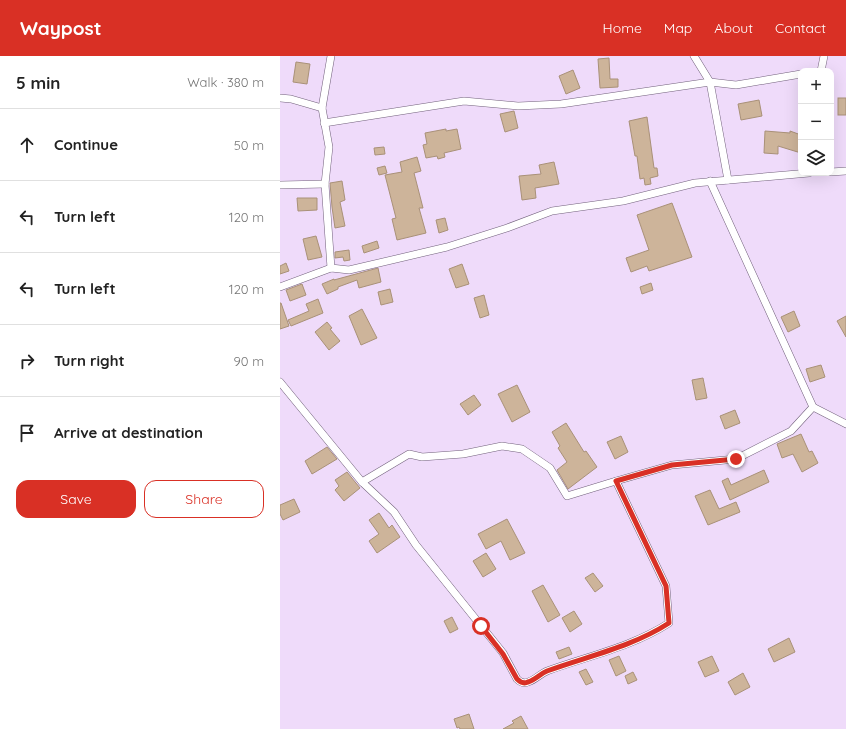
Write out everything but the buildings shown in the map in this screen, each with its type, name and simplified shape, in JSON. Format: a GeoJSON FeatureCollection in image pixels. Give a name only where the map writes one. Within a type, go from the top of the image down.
{"type":"FeatureCollection","features":[{"type":"Feature","properties":{"kind":"street"},"geometry":{"type":"LineString","coordinates":[[331,56],[322,108],[329,148],[325,184],[331,268]]}},
{"type":"Feature","properties":{"kind":"street"},"geometry":{"type":"LineString","coordinates":[[694,56],[710,82],[728,180]]}},
{"type":"Feature","properties":{"kind":"street"},"geometry":{"type":"LineString","coordinates":[[822,68],[824,56]]}},
{"type":"Feature","properties":{"kind":"street"},"geometry":{"type":"LineString","coordinates":[[324,123],[464,101],[518,106],[561,104],[710,82],[736,85],[798,75]]}},
{"type":"Feature","properties":{"kind":"street"},"geometry":{"type":"LineString","coordinates":[[280,98],[291,99],[322,108]]}},
{"type":"Feature","properties":{"kind":"street"},"geometry":{"type":"LineString","coordinates":[[834,172],[846,171]]}},
{"type":"Feature","properties":{"kind":"street"},"geometry":{"type":"LineString","coordinates":[[280,288],[331,268],[349,270],[448,247],[507,228],[552,211],[623,201],[695,183],[798,174]]}},
{"type":"Feature","properties":{"kind":"street"},"geometry":{"type":"LineString","coordinates":[[710,181],[813,407],[846,424]]}},
{"type":"Feature","properties":{"kind":"street"},"geometry":{"type":"LineString","coordinates":[[280,185],[325,184]]}},
{"type":"Feature","properties":{"kind":"street"},"geometry":{"type":"LineString","coordinates":[[280,382],[362,482],[394,512],[416,545],[503,654],[520,682],[528,682],[545,672],[596,656],[652,634],[669,623],[666,586],[616,481]]}},
{"type":"Feature","properties":{"kind":"street"},"geometry":{"type":"LineString","coordinates":[[362,482],[409,454],[422,458],[463,454],[502,446],[522,449],[550,468],[568,496],[672,465],[736,459],[791,432],[813,407]]}},
{"type":"Feature","properties":{"kind":"route"},"geometry":{"type":"LineString","coordinates":[[481,626],[503,654],[517,679],[524,683],[545,672],[596,656],[652,634],[669,623],[666,586],[616,481],[672,465],[736,459]]}}]}
